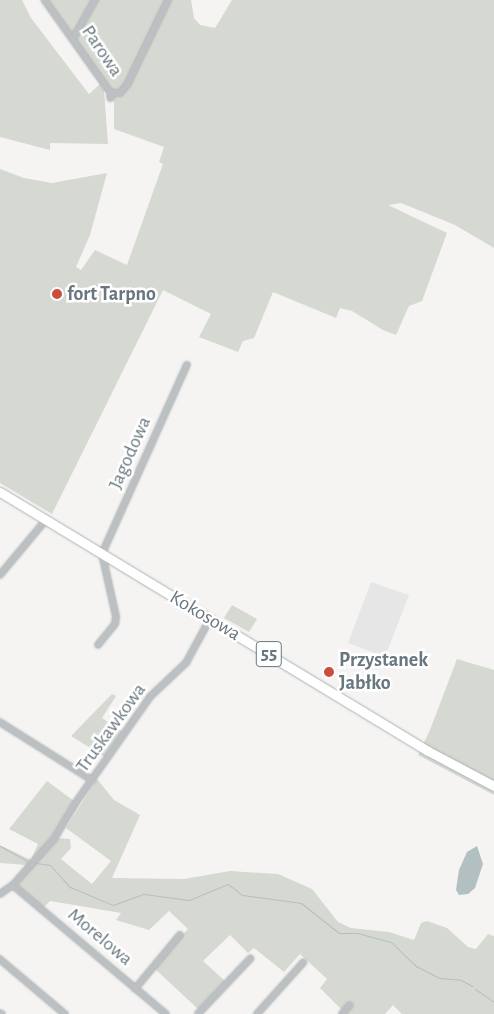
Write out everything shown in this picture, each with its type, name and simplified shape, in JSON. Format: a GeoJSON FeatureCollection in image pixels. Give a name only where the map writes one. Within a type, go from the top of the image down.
{"type":"FeatureCollection","features":[{"type":"Feature","properties":{"kind":"main road","name":"55"},"geometry":{"type":"LineString","coordinates":[[0,492],[46,520]]}},
{"type":"Feature","properties":{"kind":"main road","name":"Kokosowa"},"geometry":{"type":"LineString","coordinates":[[46,520],[428,751],[494,786]]}},
{"type":"Feature","properties":{"kind":"street","name":"Parowa"},"geometry":{"type":"LineString","coordinates":[[45,0],[74,39],[77,49],[111,95],[120,93],[127,85],[168,0]]}},
{"type":"Feature","properties":{"kind":"street"},"geometry":{"type":"LineString","coordinates":[[74,39],[95,0]]}},
{"type":"Feature","properties":{"kind":"street","name":"Jagodowa"},"geometry":{"type":"LineString","coordinates":[[102,554],[187,365]]}},
{"type":"Feature","properties":{"kind":"street"},"geometry":{"type":"LineString","coordinates":[[0,575],[46,520]]}},
{"type":"Feature","properties":{"kind":"street"},"geometry":{"type":"LineString","coordinates":[[98,645],[112,630],[116,616],[102,554]]}},
{"type":"Feature","properties":{"kind":"street","name":"Truskawkowa"},"geometry":{"type":"LineString","coordinates":[[0,894],[13,885],[60,832],[92,780],[150,697],[186,663],[210,619]]}},
{"type":"Feature","properties":{"kind":"street"},"geometry":{"type":"LineString","coordinates":[[0,722],[92,780]]}},
{"type":"Feature","properties":{"kind":"street","name":"Morelowa"},"geometry":{"type":"LineString","coordinates":[[13,885],[166,1014]]}},
{"type":"Feature","properties":{"kind":"street"},"geometry":{"type":"LineString","coordinates":[[135,989],[180,935]]}},
{"type":"Feature","properties":{"kind":"street"},"geometry":{"type":"LineString","coordinates":[[0,959],[65,1014]]}},
{"type":"Feature","properties":{"kind":"street"},"geometry":{"type":"LineString","coordinates":[[198,1014],[250,959]]}},
{"type":"Feature","properties":{"kind":"street"},"geometry":{"type":"LineString","coordinates":[[257,1014],[302,963]]}},
{"type":"Feature","properties":{"kind":"street"},"geometry":{"type":"LineString","coordinates":[[342,1014],[349,1006]]}},
{"type":"Feature","properties":{"kind":"shaded area"},"geometry":{"type":"Polygon","coordinates":[[[0,0],[22,0],[31,18],[89,94],[100,84],[42,0],[191,0],[194,18],[200,25],[215,28],[232,0],[494,0],[494,248],[455,225],[401,203],[388,205],[447,233],[422,301],[409,306],[396,335],[383,330],[352,311],[340,308],[336,318],[273,292],[254,338],[243,341],[238,352],[199,337],[211,314],[163,290],[52,514],[0,483],[0,169],[24,178],[52,183],[107,173],[90,235],[76,267],[81,270],[95,250],[127,265],[163,164],[159,162],[164,147],[114,129],[114,94],[104,91],[108,144],[50,143],[50,150],[0,137],[0,0]]]}},
{"type":"Feature","properties":{"kind":"shaded area"},"geometry":{"type":"Polygon","coordinates":[[[371,582],[409,595],[385,657],[348,643],[371,582]]]}},
{"type":"Feature","properties":{"kind":"shaded area"},"geometry":{"type":"Polygon","coordinates":[[[232,605],[257,619],[249,632],[224,618],[232,605]]]}},
{"type":"Feature","properties":{"kind":"shaded area"},"geometry":{"type":"Polygon","coordinates":[[[457,659],[494,670],[494,795],[418,755],[430,730],[457,659]]]}},
{"type":"Feature","properties":{"kind":"shaded area"},"geometry":{"type":"Polygon","coordinates":[[[112,694],[116,696],[102,718],[122,731],[105,757],[71,736],[112,694]]]}},
{"type":"Feature","properties":{"kind":"shaded area"},"geometry":{"type":"Polygon","coordinates":[[[97,779],[114,800],[140,815],[112,878],[184,879],[230,871],[278,874],[312,889],[338,922],[351,928],[389,932],[414,940],[421,923],[427,921],[447,928],[468,947],[476,949],[488,934],[494,936],[494,1014],[402,1014],[393,1005],[385,1014],[346,1014],[320,988],[327,979],[300,954],[284,972],[254,948],[248,953],[230,935],[203,961],[225,981],[198,1009],[154,968],[188,929],[169,911],[149,930],[116,920],[121,913],[50,901],[39,912],[13,881],[26,865],[0,863],[0,845],[31,860],[38,844],[9,829],[47,781],[74,801],[44,847],[49,849],[58,838],[70,839],[71,848],[61,859],[92,884],[111,861],[66,828],[97,779]]]}},
{"type":"Feature","properties":{"kind":"shaded area"},"geometry":{"type":"Polygon","coordinates":[[[477,846],[483,864],[475,888],[468,894],[459,895],[456,890],[459,870],[467,852],[477,846]]]}},
{"type":"Feature","properties":{"kind":"waterway"},"geometry":{"type":"LineString","coordinates":[[0,846],[27,861]]}},
{"type":"Feature","properties":{"kind":"waterway"},"geometry":{"type":"LineString","coordinates":[[36,863],[50,865],[70,887],[113,905],[144,894],[189,900],[228,884],[242,895],[301,903],[339,933],[357,933],[391,942],[416,966],[440,978],[461,980],[472,986]]}},
{"type":"Feature","properties":{"kind":"waterway"},"geometry":{"type":"LineString","coordinates":[[475,989],[494,1002]]}},
{"type":"Feature","properties":{"kind":"place","name":"fort Tarpno"},"geometry":{"type":"Point","coordinates":[57,294]}},
{"type":"Feature","properties":{"kind":"place","name":"Przystanek Jabłko"},"geometry":{"type":"Point","coordinates":[329,672]}}]}
